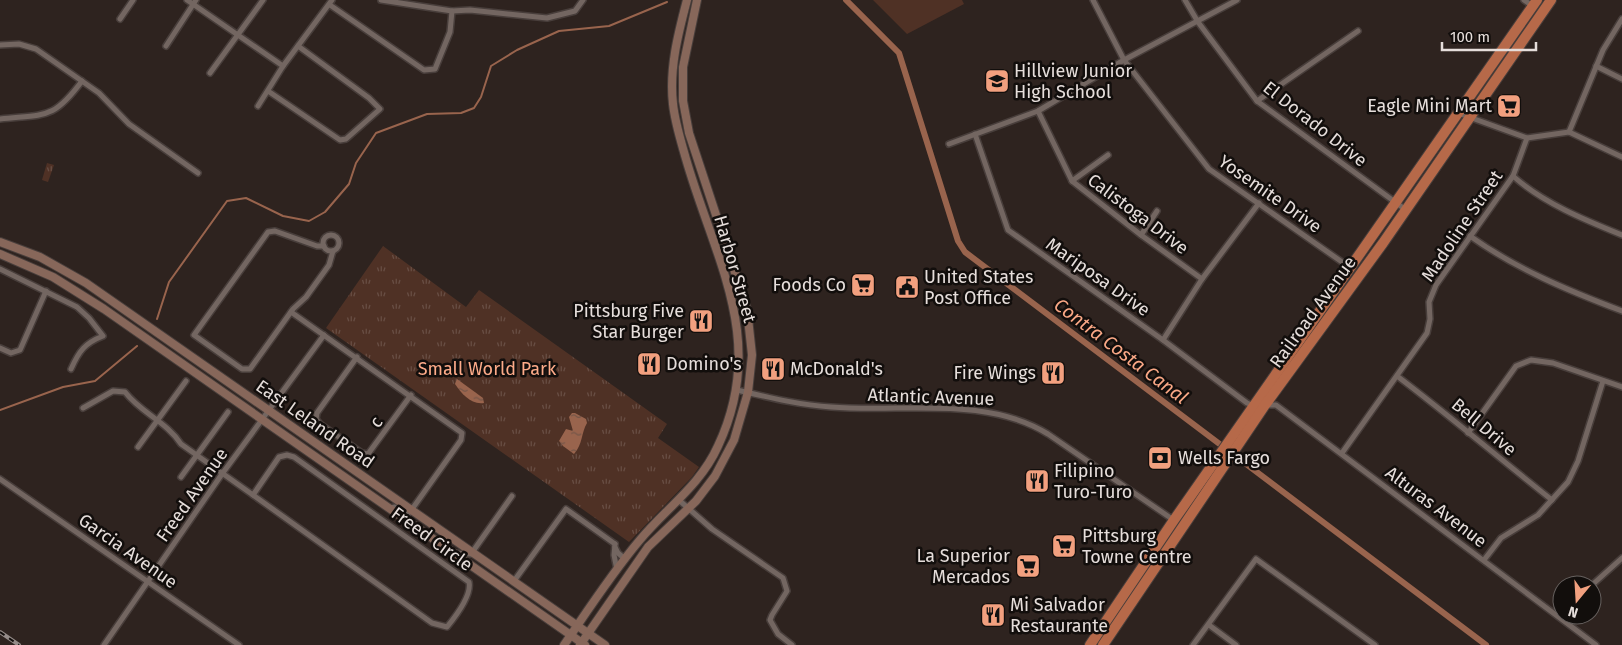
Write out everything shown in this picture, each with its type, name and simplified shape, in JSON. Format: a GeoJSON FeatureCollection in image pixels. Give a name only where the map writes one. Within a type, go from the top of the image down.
{"type":"FeatureCollection","features":[{"type":"Feature","properties":{"kind":"highway","name":"Railroad Avenue"},"geometry":{"type":"LineString","coordinates":[[1236,442],[1255,406],[1356,272],[1406,210],[1551,0]]}},
{"type":"Feature","properties":{"kind":"highway","name":"Railroad Avenue"},"geometry":{"type":"LineString","coordinates":[[1090,645],[1174,520],[1266,405],[1356,272],[1396,203],[1535,3]]}},
{"type":"Feature","properties":{"kind":"highway","name":"Railroad Avenue"},"geometry":{"type":"LineString","coordinates":[[1103,645],[1184,527],[1222,462]]}},
{"type":"Feature","properties":{"kind":"street"},"geometry":{"type":"LineString","coordinates":[[120,18],[133,0]]}},
{"type":"Feature","properties":{"kind":"street"},"geometry":{"type":"LineString","coordinates":[[187,0],[195,2],[283,66]]}},
{"type":"Feature","properties":{"kind":"street"},"geometry":{"type":"LineString","coordinates":[[210,73],[263,0]]}},
{"type":"Feature","properties":{"kind":"street"},"geometry":{"type":"LineString","coordinates":[[381,0],[452,11],[470,10],[547,18],[575,11],[583,0]]}},
{"type":"Feature","properties":{"kind":"street","name":"Harbor Street"},"geometry":{"type":"LineString","coordinates":[[564,645],[646,532],[680,501],[698,480],[714,454],[725,430],[737,390],[739,341],[731,295],[690,171],[673,105],[672,66],[687,0]]}},
{"type":"Feature","properties":{"kind":"street","name":"Harbor Street"},"geometry":{"type":"LineString","coordinates":[[582,644],[648,547],[688,509],[712,481],[729,452],[742,416],[748,392],[751,365],[751,336],[742,291],[690,133],[683,101],[683,67],[697,0]]}},
{"type":"Feature","properties":{"kind":"street","name":"Yosemite Drive"},"geometry":{"type":"LineString","coordinates":[[1093,0],[1124,60],[1209,170],[1356,272]]}},
{"type":"Feature","properties":{"kind":"street","name":"El Dorado Drive"},"geometry":{"type":"LineString","coordinates":[[1185,0],[1198,22],[1257,100],[1406,210]]}},
{"type":"Feature","properties":{"kind":"street"},"geometry":{"type":"LineString","coordinates":[[949,144],[1038,111],[1124,60],[1237,0]]}},
{"type":"Feature","properties":{"kind":"street"},"geometry":{"type":"LineString","coordinates":[[1524,0],[1535,3],[1542,12]]}},
{"type":"Feature","properties":{"kind":"street"},"geometry":{"type":"LineString","coordinates":[[166,46],[195,2]]}},
{"type":"Feature","properties":{"kind":"street"},"geometry":{"type":"LineString","coordinates":[[258,106],[283,66],[331,2],[424,70],[435,69],[450,32],[452,11]]}},
{"type":"Feature","properties":{"kind":"street"},"geometry":{"type":"LineString","coordinates":[[1568,132],[1596,66],[1622,18]]}},
{"type":"Feature","properties":{"kind":"street"},"geometry":{"type":"LineString","coordinates":[[1257,100],[1358,31]]}},
{"type":"Feature","properties":{"kind":"street"},"geometry":{"type":"LineString","coordinates":[[0,45],[19,44],[31,46],[82,81],[108,101],[129,124],[198,173]]}},
{"type":"Feature","properties":{"kind":"street"},"geometry":{"type":"LineString","coordinates":[[268,91],[340,140],[346,139],[380,109],[370,98],[298,46]]}},
{"type":"Feature","properties":{"kind":"street"},"geometry":{"type":"LineString","coordinates":[[1596,66],[1622,79]]}},
{"type":"Feature","properties":{"kind":"street"},"geometry":{"type":"LineString","coordinates":[[0,119],[54,111],[63,105],[82,81]]}},
{"type":"Feature","properties":{"kind":"street","name":"Calistoga Drive"},"geometry":{"type":"LineString","coordinates":[[1038,111],[1072,181],[1141,235],[1202,279]]}},
{"type":"Feature","properties":{"kind":"street"},"geometry":{"type":"LineString","coordinates":[[1458,113],[1527,138],[1568,132],[1622,157]]}},
{"type":"Feature","properties":{"kind":"street","name":"Mariposa Drive"},"geometry":{"type":"LineString","coordinates":[[976,134],[1008,230],[1163,340],[1247,403],[1255,406]]}},
{"type":"Feature","properties":{"kind":"street","name":"Madoline Street"},"geometry":{"type":"LineString","coordinates":[[1342,453],[1426,333],[1430,319],[1429,302],[1436,285],[1513,176],[1527,138]]}},
{"type":"Feature","properties":{"kind":"street"},"geometry":{"type":"LineString","coordinates":[[1072,181],[1108,155]]}},
{"type":"Feature","properties":{"kind":"street"},"geometry":{"type":"LineString","coordinates":[[1513,176],[1524,187],[1622,235]]}},
{"type":"Feature","properties":{"kind":"street"},"geometry":{"type":"LineString","coordinates":[[1163,340],[1202,279],[1259,203]]}},
{"type":"Feature","properties":{"kind":"street"},"geometry":{"type":"LineString","coordinates":[[1141,235],[1157,211]]}},
{"type":"Feature","properties":{"kind":"street"},"geometry":{"type":"LineString","coordinates":[[324,246],[326,237],[336,236],[339,246],[333,251],[329,265],[306,297],[291,312],[252,368],[242,369],[194,335],[268,232],[275,231],[317,246],[324,246],[328,250],[333,251]]}},
{"type":"Feature","properties":{"kind":"street"},"geometry":{"type":"LineString","coordinates":[[1470,236],[1530,272],[1575,293],[1622,311]]}},
{"type":"Feature","properties":{"kind":"street","name":"East Leland Road"},"geometry":{"type":"LineString","coordinates":[[0,242],[40,257],[77,277],[605,645]]}},
{"type":"Feature","properties":{"kind":"street","name":"East Leland Road"},"geometry":{"type":"LineString","coordinates":[[0,254],[26,263],[61,282],[264,420],[582,644]]}},
{"type":"Feature","properties":{"kind":"street"},"geometry":{"type":"LineString","coordinates":[[0,269],[77,308],[89,318],[102,336],[89,342],[81,349],[71,369]]}},
{"type":"Feature","properties":{"kind":"street"},"geometry":{"type":"LineString","coordinates":[[0,348],[11,353],[20,350],[46,291]]}},
{"type":"Feature","properties":{"kind":"street"},"geometry":{"type":"LineString","coordinates":[[731,295],[742,291]]}},
{"type":"Feature","properties":{"kind":"street"},"geometry":{"type":"LineString","coordinates":[[291,312],[411,395],[463,434],[461,440],[412,510],[406,514],[395,507],[390,508]]}},
{"type":"Feature","properties":{"kind":"street","name":"Freed Avenue"},"geometry":{"type":"LineString","coordinates":[[104,645],[222,474],[264,420],[324,334]]}},
{"type":"Feature","properties":{"kind":"street","name":"c"},"geometry":{"type":"LineString","coordinates":[[356,357],[317,413],[316,419],[320,424],[366,455],[372,452],[411,395]]}},
{"type":"Feature","properties":{"kind":"street"},"geometry":{"type":"LineString","coordinates":[[1468,433],[1516,366],[1531,360],[1553,363],[1622,387]]}},
{"type":"Feature","properties":{"kind":"street","name":"Bell Drive"},"geometry":{"type":"LineString","coordinates":[[1397,376],[1449,415],[1468,433],[1552,500]]}},
{"type":"Feature","properties":{"kind":"street"},"geometry":{"type":"LineString","coordinates":[[138,447],[186,380]]}},
{"type":"Feature","properties":{"kind":"street"},"geometry":{"type":"LineString","coordinates":[[1484,560],[1502,538],[1538,515],[1568,482],[1578,461],[1603,380]]}},
{"type":"Feature","properties":{"kind":"street","name":"Atlantic Avenue"},"geometry":{"type":"LineString","coordinates":[[737,390],[830,407],[975,410],[1005,415],[1041,430],[1184,527]]}},
{"type":"Feature","properties":{"kind":"street","name":"Freed Circle"},"geometry":{"type":"LineString","coordinates":[[83,408],[113,391],[125,392],[135,405],[157,420],[197,456],[432,623],[447,626],[466,596],[470,587],[469,582],[294,457],[286,455],[279,458],[253,495]]}},
{"type":"Feature","properties":{"kind":"street","name":"Alturas Avenue"},"geometry":{"type":"LineString","coordinates":[[1255,406],[1276,404],[1484,560],[1552,608]]}},
{"type":"Feature","properties":{"kind":"street"},"geometry":{"type":"LineString","coordinates":[[182,478],[228,412]]}},
{"type":"Feature","properties":{"kind":"street","name":"Garcia Avenue"},"geometry":{"type":"LineString","coordinates":[[0,479],[239,645]]}},
{"type":"Feature","properties":{"kind":"street"},"geometry":{"type":"LineString","coordinates":[[454,553],[462,552],[468,555],[472,552],[512,496]]}},
{"type":"Feature","properties":{"kind":"street"},"geometry":{"type":"LineString","coordinates":[[680,501],[712,529],[783,578],[787,584],[787,592],[770,620],[778,634],[792,645]]}},
{"type":"Feature","properties":{"kind":"street"},"geometry":{"type":"LineString","coordinates":[[514,581],[566,509],[615,544],[617,552],[626,559]]}},
{"type":"Feature","properties":{"kind":"street"},"geometry":{"type":"LineString","coordinates":[[615,544],[614,555],[618,570]]}},
{"type":"Feature","properties":{"kind":"street"},"geometry":{"type":"LineString","coordinates":[[1602,576],[1622,558]]}},
{"type":"Feature","properties":{"kind":"street"},"geometry":{"type":"LineString","coordinates":[[1193,645],[1256,559],[1375,645]]}},
{"type":"Feature","properties":{"kind":"street"},"geometry":{"type":"LineString","coordinates":[[1209,625],[1236,645]]}},
{"type":"Feature","properties":{"kind":"street","name":"Alturas Avenue"},"geometry":{"type":"LineString","coordinates":[[1573,625],[1596,645]]}},
{"type":"Feature","properties":{"kind":"green space"},"geometry":{"type":"Polygon","coordinates":[[[873,0],[962,0],[964,4],[907,34],[873,0]]]}},
{"type":"Feature","properties":{"kind":"green space"},"geometry":{"type":"Polygon","coordinates":[[[47,163],[54,165],[48,182],[42,180],[47,163]]]}},
{"type":"Feature","properties":{"kind":"green space","name":"Small World Park"},"geometry":{"type":"Polygon","coordinates":[[[383,246],[466,307],[479,290],[667,424],[658,438],[699,467],[692,477],[629,542],[326,328],[383,246]]]}},
{"type":"Feature","properties":{"kind":"water"},"geometry":{"type":"Polygon","coordinates":[[[457,379],[483,398],[484,403],[471,401],[467,398],[455,384],[457,379]]]}},
{"type":"Feature","properties":{"kind":"water"},"geometry":{"type":"Polygon","coordinates":[[[572,413],[586,419],[587,423],[579,446],[574,454],[559,441],[566,429],[573,431],[569,417],[572,413]]]}},
{"type":"Feature","properties":{"kind":"waterway","name":"Contra Costa Canal"},"geometry":{"type":"LineString","coordinates":[[846,0],[899,53],[958,241],[965,252],[1486,645]]}},
{"type":"Feature","properties":{"kind":"waterway"},"geometry":{"type":"LineString","coordinates":[[157,319],[169,282],[227,201],[246,198],[283,216],[309,221],[325,212],[349,184],[356,163],[376,133],[427,114],[461,113],[474,108],[481,97],[491,66],[517,50],[559,31],[609,26],[667,2]]}},
{"type":"Feature","properties":{"kind":"waterway"},"geometry":{"type":"LineString","coordinates":[[0,410],[63,387],[95,381],[137,346]]}},
{"type":"Feature","properties":{"kind":"railway"},"geometry":{"type":"LineString","coordinates":[[0,632],[19,645]]}},
{"type":"Feature","properties":{"kind":"place","name":"Hillview Junior High School"},"geometry":{"type":"Point","coordinates":[997,81]}},
{"type":"Feature","properties":{"kind":"place","name":"Eagle Mini Mart"},"geometry":{"type":"Point","coordinates":[1509,106]}},
{"type":"Feature","properties":{"kind":"place","name":"Foods Co"},"geometry":{"type":"Point","coordinates":[863,285]}},
{"type":"Feature","properties":{"kind":"place","name":"United States Post Office"},"geometry":{"type":"Point","coordinates":[907,287]}},
{"type":"Feature","properties":{"kind":"place","name":"Pittsburg Five Star Burger"},"geometry":{"type":"Point","coordinates":[701,321]}},
{"type":"Feature","properties":{"kind":"place","name":"Domino's"},"geometry":{"type":"Point","coordinates":[649,364]}},
{"type":"Feature","properties":{"kind":"place","name":"McDonald's"},"geometry":{"type":"Point","coordinates":[773,369]}},
{"type":"Feature","properties":{"kind":"place","name":"Fire Wings"},"geometry":{"type":"Point","coordinates":[1053,373]}},
{"type":"Feature","properties":{"kind":"place","name":"Wells Fargo"},"geometry":{"type":"Point","coordinates":[1160,458]}},
{"type":"Feature","properties":{"kind":"place","name":"Filipino Turo-Turo"},"geometry":{"type":"Point","coordinates":[1037,481]}},
{"type":"Feature","properties":{"kind":"place","name":"Pittsburg Towne Centre"},"geometry":{"type":"Point","coordinates":[1064,546]}},
{"type":"Feature","properties":{"kind":"place","name":"La Superior Mercados"},"geometry":{"type":"Point","coordinates":[1028,566]}},
{"type":"Feature","properties":{"kind":"place","name":"Mi Salvador Restaurante"},"geometry":{"type":"Point","coordinates":[993,615]}}]}
